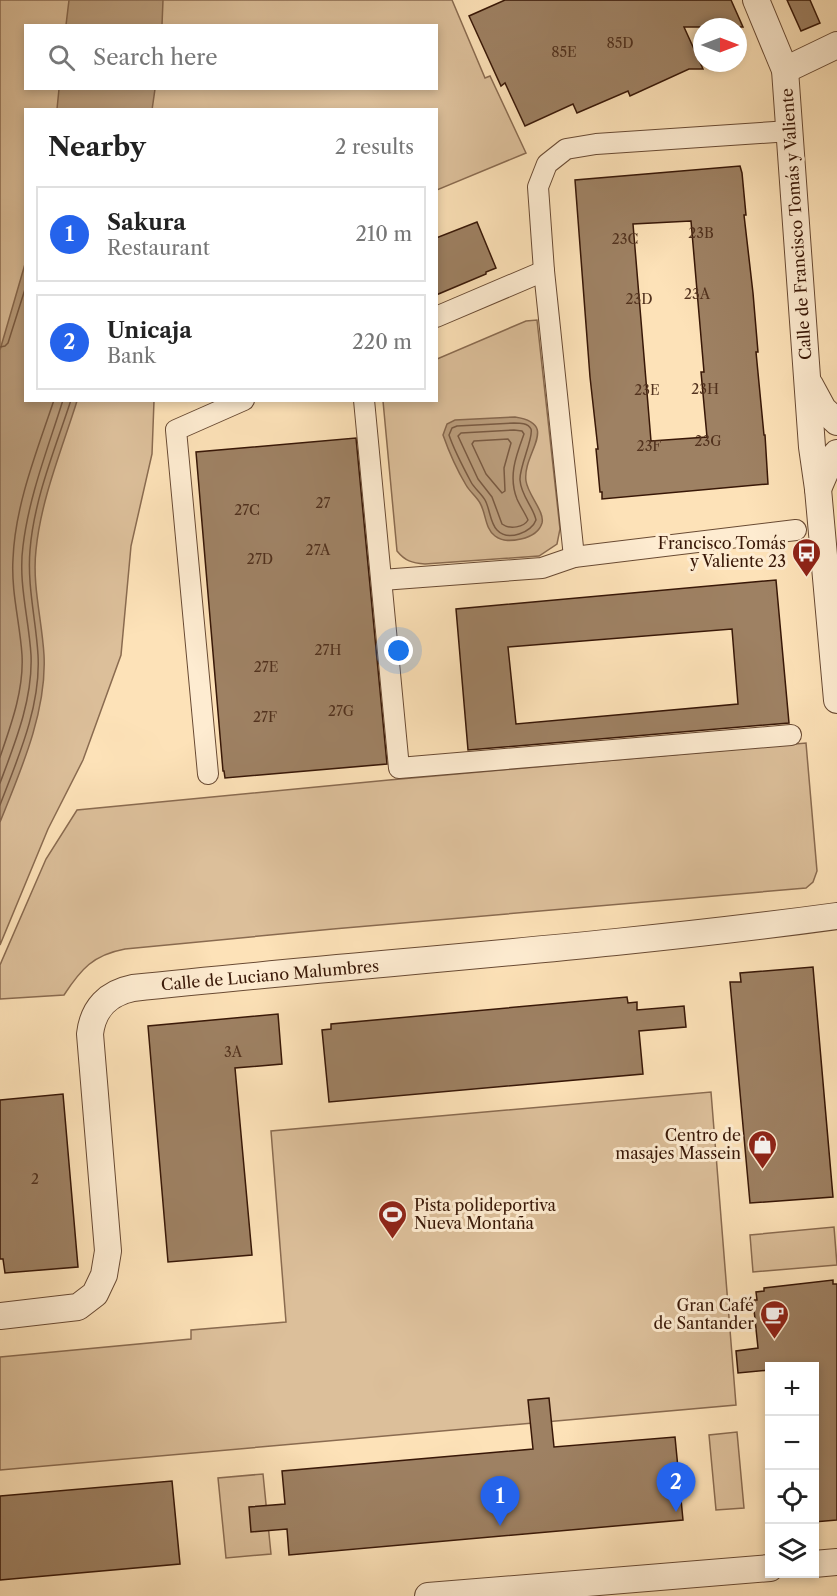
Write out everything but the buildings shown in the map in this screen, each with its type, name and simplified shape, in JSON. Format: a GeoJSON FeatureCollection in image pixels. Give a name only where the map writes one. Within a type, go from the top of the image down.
{"type":"FeatureCollection","features":[{"type":"Feature","properties":{"kind":"street","name":"Calle de Francisco Tomás y Valiente"},"geometry":{"type":"LineString","coordinates":[[756,0],[784,70],[812,447],[818,489],[837,700]]}},
{"type":"Feature","properties":{"kind":"street"},"geometry":{"type":"LineString","coordinates":[[784,70],[837,45]]}},
{"type":"Feature","properties":{"kind":"street"},"geometry":{"type":"LineString","coordinates":[[574,557],[544,271],[538,187],[547,164],[566,149],[596,144],[790,131]]}},
{"type":"Feature","properties":{"kind":"street"},"geometry":{"type":"LineString","coordinates":[[438,316],[544,271]]}},
{"type":"Feature","properties":{"kind":"street","name":"Calle de Francisco Tomás y Valiente"},"geometry":{"type":"LineString","coordinates":[[807,379],[822,409],[837,422]]}},
{"type":"Feature","properties":{"kind":"street"},"geometry":{"type":"LineString","coordinates":[[208,774],[176,430],[239,402]]}},
{"type":"Feature","properties":{"kind":"street"},"geometry":{"type":"LineString","coordinates":[[364,402],[399,768],[791,735]]}},
{"type":"Feature","properties":{"kind":"street","name":"Calle de Francisco Tomás y Valiente"},"geometry":{"type":"LineString","coordinates":[[818,489],[830,461],[837,453]]}},
{"type":"Feature","properties":{"kind":"street"},"geometry":{"type":"LineString","coordinates":[[382,580],[542,568],[574,557],[796,530]]}},
{"type":"Feature","properties":{"kind":"street","name":"Calle de Luciano Malumbres"},"geometry":{"type":"LineString","coordinates":[[0,1316],[78,1307],[95,1294],[100,1286],[108,1251],[90,1034],[91,1023],[97,1009],[116,992],[133,988],[261,975],[686,935],[837,916]]}},
{"type":"Feature","properties":{"kind":"street"},"geometry":{"type":"LineString","coordinates":[[819,1564],[837,1563]]}},
{"type":"Feature","properties":{"kind":"street"},"geometry":{"type":"LineString","coordinates":[[428,1596],[559,1591],[765,1569]]}},
{"type":"Feature","properties":{"kind":"shaded area"},"geometry":{"type":"Polygon","coordinates":[[[0,0],[452,0],[485,78],[490,76],[526,153],[438,190],[438,108],[24,108],[24,402],[154,402],[152,454],[131,546],[121,655],[83,760],[48,829],[0,945],[0,0]]]}},
{"type":"Feature","properties":{"kind":"shaded area"},"geometry":{"type":"Polygon","coordinates":[[[537,320],[560,529],[557,544],[539,556],[425,564],[406,559],[397,551],[383,402],[438,402],[438,359],[526,321],[537,320]]]}},
{"type":"Feature","properties":{"kind":"shaded area"},"geometry":{"type":"Polygon","coordinates":[[[806,743],[817,871],[813,882],[806,888],[125,949],[104,955],[89,964],[64,995],[0,999],[0,965],[46,859],[77,810],[806,743]]]}},
{"type":"Feature","properties":{"kind":"shaded area"},"geometry":{"type":"Polygon","coordinates":[[[711,1092],[736,1405],[0,1470],[0,1357],[191,1339],[191,1330],[286,1322],[271,1131],[711,1092]]]}},
{"type":"Feature","properties":{"kind":"shaded area"},"geometry":{"type":"Polygon","coordinates":[[[834,1227],[837,1265],[753,1272],[750,1235],[834,1227]]]}},
{"type":"Feature","properties":{"kind":"shaded area"},"geometry":{"type":"Polygon","coordinates":[[[737,1432],[744,1508],[716,1510],[709,1435],[737,1432]]]}},
{"type":"Feature","properties":{"kind":"shaded area"},"geometry":{"type":"Polygon","coordinates":[[[263,1474],[271,1554],[226,1558],[218,1478],[263,1474]]]}},
{"type":"Feature","properties":{"kind":"water"},"geometry":{"type":"Polygon","coordinates":[[[69,0],[163,0],[162,24],[66,24],[69,0]]]}},
{"type":"Feature","properties":{"kind":"water"},"geometry":{"type":"Polygon","coordinates":[[[59,90],[155,90],[152,108],[57,108],[59,90]]]}},
{"type":"Feature","properties":{"kind":"water"},"geometry":{"type":"Polygon","coordinates":[[[24,267],[24,402],[77,402],[47,493],[36,550],[36,589],[44,655],[44,676],[37,719],[0,822],[0,350],[24,267]]]}},
{"type":"Feature","properties":{"kind":"water"},"geometry":{"type":"Polygon","coordinates":[[[515,417],[529,421],[536,426],[538,433],[526,470],[526,481],[541,514],[542,523],[531,536],[508,540],[498,538],[489,529],[482,507],[453,461],[443,435],[447,424],[455,420],[515,417]]]}},
{"type":"Feature","properties":{"kind":"place","name":"Francisco Tomás y Valiente 23"},"geometry":{"type":"Point","coordinates":[807,578]}},
{"type":"Feature","properties":{"kind":"place","name":"Centro de masajes Massein"},"geometry":{"type":"Point","coordinates":[762,1170]}},
{"type":"Feature","properties":{"kind":"place","name":"Pista polideportiva Nueva Montaña"},"geometry":{"type":"Point","coordinates":[393,1240]}},
{"type":"Feature","properties":{"kind":"place","name":"Gran Café de Santander"},"geometry":{"type":"Point","coordinates":[775,1340]}},
{"type":"Feature","properties":{"kind":"place","name":"Unicaja"},"geometry":{"type":"Point","coordinates":[676,1512]}},
{"type":"Feature","properties":{"kind":"place","name":"Sakura"},"geometry":{"type":"Point","coordinates":[500,1526]}}]}
